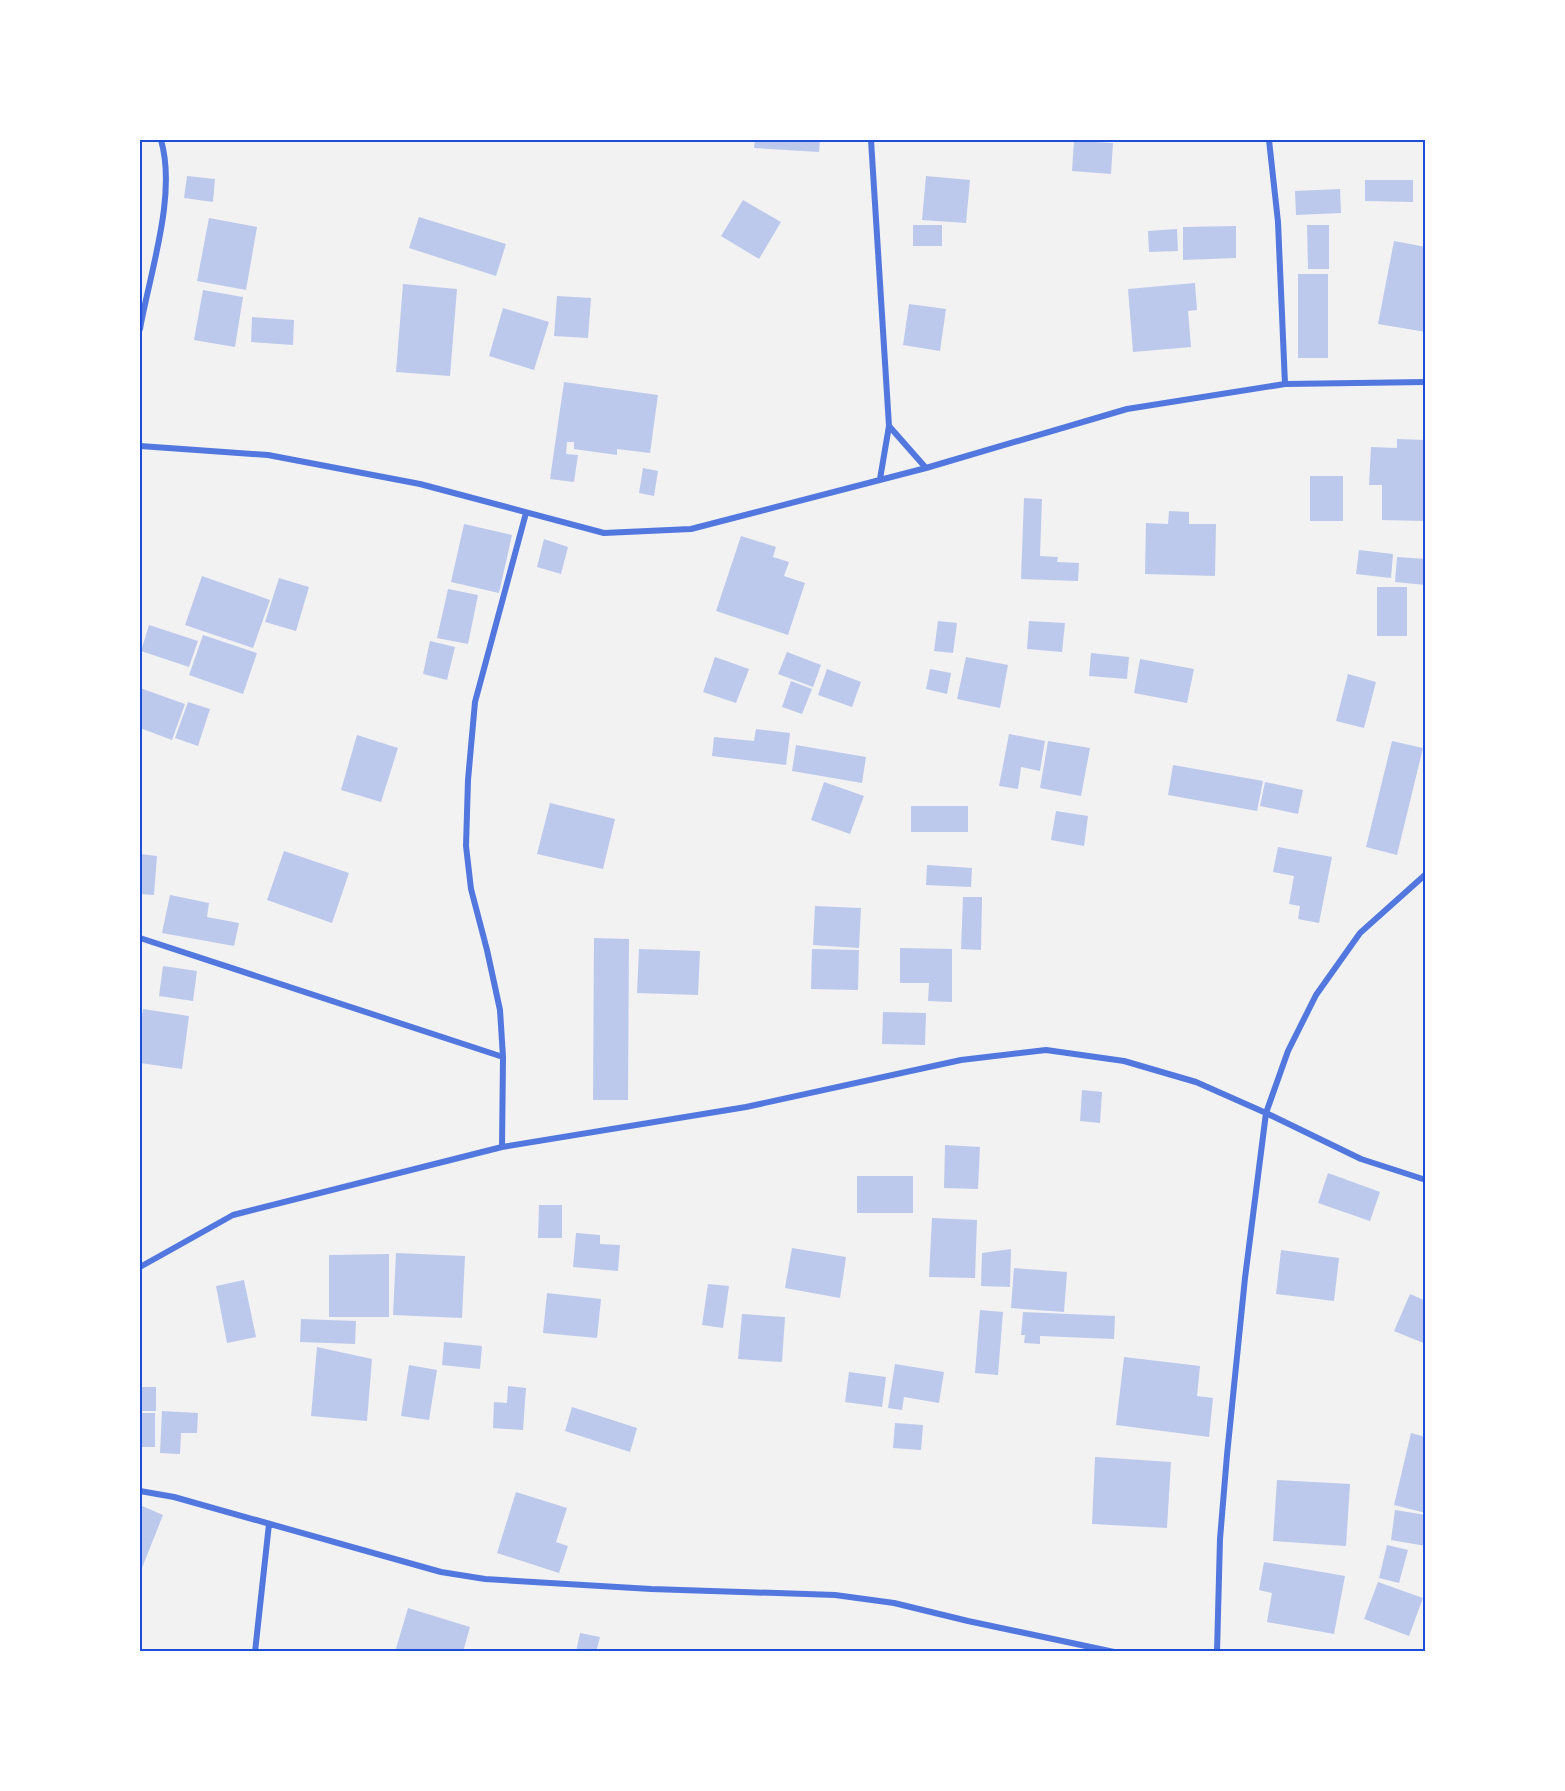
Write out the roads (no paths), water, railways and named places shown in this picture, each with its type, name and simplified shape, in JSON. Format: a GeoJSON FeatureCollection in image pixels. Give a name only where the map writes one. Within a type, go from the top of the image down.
{"type":"FeatureCollection","features":[{"type":"Feature","properties":{"kind":"street"},"geometry":{"type":"LineString","coordinates":[[140,329],[165,205],[166,171],[161,140]]}},
{"type":"Feature","properties":{"kind":"street"},"geometry":{"type":"LineString","coordinates":[[871,140],[889,426],[880,480]]}},
{"type":"Feature","properties":{"kind":"street"},"geometry":{"type":"LineString","coordinates":[[1269,140],[1278,222],[1285,384]]}},
{"type":"Feature","properties":{"kind":"street"},"geometry":{"type":"LineString","coordinates":[[140,446],[268,455],[420,484],[604,533],[691,529],[926,468],[1127,410],[1285,384],[1425,382]]}},
{"type":"Feature","properties":{"kind":"street"},"geometry":{"type":"LineString","coordinates":[[889,426],[926,468]]}},
{"type":"Feature","properties":{"kind":"street"},"geometry":{"type":"LineString","coordinates":[[502,1147],[503,1056],[500,1010],[488,950],[471,889],[466,846],[468,780],[475,702],[526,513]]}},
{"type":"Feature","properties":{"kind":"street"},"geometry":{"type":"LineString","coordinates":[[1217,1652],[1220,1539],[1227,1455],[1245,1278],[1266,1113],[1288,1051],[1316,995],[1360,933],[1425,874]]}},
{"type":"Feature","properties":{"kind":"street"},"geometry":{"type":"LineString","coordinates":[[140,938],[503,1056]]}},
{"type":"Feature","properties":{"kind":"street"},"geometry":{"type":"LineString","coordinates":[[140,1267],[233,1215],[502,1147],[746,1107],[961,1060],[1046,1050],[1134,1064],[1196,1082],[1361,1159],[1425,1180]]}},
{"type":"Feature","properties":{"kind":"street"},"geometry":{"type":"LineString","coordinates":[[140,1491],[174,1497],[441,1572],[485,1579],[651,1589],[835,1595],[894,1603],[1114,1652]]}},
{"type":"Feature","properties":{"kind":"street"},"geometry":{"type":"LineString","coordinates":[[255,1652],[269,1524]]}}]}
